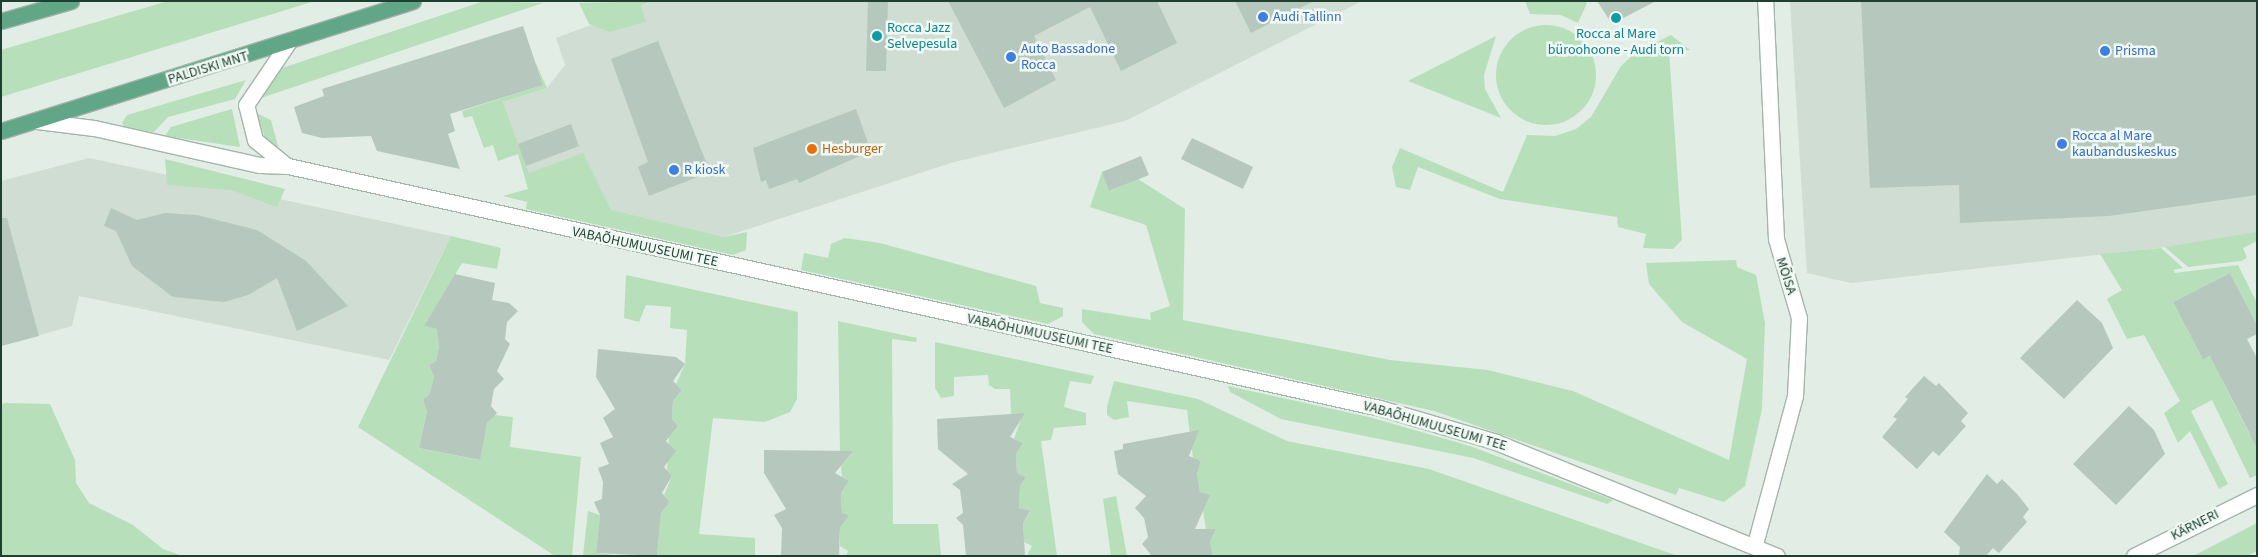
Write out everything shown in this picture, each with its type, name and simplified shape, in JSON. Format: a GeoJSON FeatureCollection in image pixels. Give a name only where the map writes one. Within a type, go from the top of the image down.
{"type":"FeatureCollection","features":[{"type":"Feature","properties":{"kind":"main road"},"geometry":{"type":"LineString","coordinates":[[1,22],[71,1]]}},
{"type":"Feature","properties":{"kind":"main road","name":"PALDISKI MNT"},"geometry":{"type":"LineString","coordinates":[[1,131],[288,43],[413,1]]}},
{"type":"Feature","properties":{"kind":"street","name":"MÕISA"},"geometry":{"type":"LineString","coordinates":[[1755,544],[1795,396],[1799,318],[1776,239],[1765,1]]}},
{"type":"Feature","properties":{"kind":"street"},"geometry":{"type":"LineString","coordinates":[[288,43],[246,105],[255,140],[288,166]]}},
{"type":"Feature","properties":{"kind":"street","name":"VABAÕHUMUUSEUMI TEE"},"geometry":{"type":"LineString","coordinates":[[37,121],[94,128],[260,165],[288,166],[1380,408],[1496,442],[1755,544],[1776,556]]}},
{"type":"Feature","properties":{"kind":"street","name":"KÄRNERI"},"geometry":{"type":"LineString","coordinates":[[2134,556],[2257,495]]}},
{"type":"Feature","properties":{"kind":"shaded area"},"geometry":{"type":"Polygon","coordinates":[[[655,1],[1362,1],[1125,121],[954,162],[724,237],[537,196],[503,102],[547,88],[565,65],[556,38],[655,1]]]}},
{"type":"Feature","properties":{"kind":"shaded area","name":"Rocca al Mare kaubanduskeskus"},"geometry":{"type":"Polygon","coordinates":[[[1790,1],[2257,1],[2257,233],[2184,245],[1851,283],[1807,273],[1790,1]]]}},
{"type":"Feature","properties":{"kind":"shaded area"},"geometry":{"type":"Polygon","coordinates":[[[89,158],[451,236],[389,360],[79,296],[72,326],[1,346],[1,181],[89,158]]]}},
{"type":"Feature","properties":{"kind":"green space"},"geometry":{"type":"Polygon","coordinates":[[[168,1],[315,1],[1,97],[1,50],[168,1]]]}},
{"type":"Feature","properties":{"kind":"green space"},"geometry":{"type":"Polygon","coordinates":[[[484,1],[543,3],[258,99],[282,68],[484,1]]]}},
{"type":"Feature","properties":{"kind":"green space"},"geometry":{"type":"Polygon","coordinates":[[[653,1],[641,6],[646,22],[610,32],[589,24],[579,3],[653,1]]]}},
{"type":"Feature","properties":{"kind":"green space"},"geometry":{"type":"Polygon","coordinates":[[[1525,1],[1583,1],[1587,3],[1578,23],[1561,15],[1530,14],[1525,1]]]}},
{"type":"Feature","properties":{"kind":"green space"},"geometry":{"type":"Polygon","coordinates":[[[1546,25],[1565,29],[1581,40],[1592,56],[1596,75],[1592,94],[1581,110],[1565,121],[1546,125],[1527,121],[1511,110],[1500,94],[1496,75],[1500,56],[1511,40],[1527,29],[1546,25]]]}},
{"type":"Feature","properties":{"kind":"green space"},"geometry":{"type":"Polygon","coordinates":[[[1671,35],[1690,50],[1669,51],[1682,240],[1673,249],[1643,248],[1646,234],[1618,227],[1617,217],[1500,199],[1418,167],[1410,190],[1396,187],[1392,167],[1400,148],[1503,192],[1527,135],[1555,136],[1576,129],[1591,117],[1621,66],[1635,53],[1671,35]]]}},
{"type":"Feature","properties":{"kind":"green space"},"geometry":{"type":"Polygon","coordinates":[[[1496,36],[1484,75],[1485,89],[1501,118],[1408,81],[1496,36]]]}},
{"type":"Feature","properties":{"kind":"green space"},"geometry":{"type":"Polygon","coordinates":[[[535,61],[547,88],[503,102],[529,173],[583,153],[611,210],[724,237],[747,232],[746,250],[733,255],[526,209],[527,202],[503,196],[528,189],[518,154],[498,161],[493,145],[484,148],[472,116],[464,118],[462,111],[543,85],[535,61]]]}},
{"type":"Feature","properties":{"kind":"green space"},"geometry":{"type":"Polygon","coordinates":[[[246,80],[235,99],[168,117],[154,132],[125,128],[122,123],[127,115],[246,80]]]}},
{"type":"Feature","properties":{"kind":"green space"},"geometry":{"type":"Polygon","coordinates":[[[232,109],[240,147],[165,136],[171,127],[232,109]]]}},
{"type":"Feature","properties":{"kind":"green space"},"geometry":{"type":"Polygon","coordinates":[[[256,113],[271,120],[279,150],[266,140],[256,113]]]}},
{"type":"Feature","properties":{"kind":"green space"},"geometry":{"type":"Polygon","coordinates":[[[165,159],[285,189],[277,207],[231,190],[167,185],[165,159]]]}},
{"type":"Feature","properties":{"kind":"green space"},"geometry":{"type":"Polygon","coordinates":[[[1102,172],[1110,191],[1138,179],[1185,209],[1183,320],[1390,360],[1488,370],[1573,391],[1729,460],[1747,359],[1682,322],[1649,284],[1646,263],[1736,260],[1737,267],[1756,275],[1765,323],[1762,409],[1745,486],[1724,502],[1679,488],[1676,495],[1434,411],[1094,334],[1082,322],[1082,309],[1151,320],[1150,313],[1170,306],[1146,225],[1090,207],[1102,172]]]}},
{"type":"Feature","properties":{"kind":"green space"},"geometry":{"type":"Polygon","coordinates":[[[2257,232],[2257,241],[2243,248],[2247,258],[2241,261],[2188,267],[2165,247],[2257,232]]]}},
{"type":"Feature","properties":{"kind":"green space"},"geometry":{"type":"Polygon","coordinates":[[[451,236],[501,248],[497,269],[462,263],[424,326],[438,329],[439,347],[436,361],[429,365],[434,377],[429,395],[423,399],[427,412],[419,448],[479,460],[487,423],[494,415],[513,417],[510,447],[581,457],[572,556],[555,556],[358,427],[451,236]]]}},
{"type":"Feature","properties":{"kind":"green space"},"geometry":{"type":"Polygon","coordinates":[[[845,238],[880,243],[1036,286],[1040,303],[1063,308],[1063,316],[1048,324],[801,270],[804,253],[828,258],[831,244],[845,238]]]}},
{"type":"Feature","properties":{"kind":"green space"},"geometry":{"type":"Polygon","coordinates":[[[2161,248],[2183,268],[2173,270],[2175,273],[2238,265],[2257,303],[2257,325],[2230,273],[2173,302],[2203,360],[2225,349],[2222,380],[2250,435],[2257,432],[2257,475],[2250,478],[2212,400],[2191,411],[2228,484],[2219,489],[2190,431],[2178,443],[2164,413],[2180,401],[2144,335],[2127,339],[2107,299],[2122,290],[2100,254],[2161,248]]]}},
{"type":"Feature","properties":{"kind":"green space"},"geometry":{"type":"Polygon","coordinates":[[[626,275],[798,312],[797,399],[790,412],[765,422],[713,418],[699,534],[755,538],[755,556],[657,556],[661,513],[670,502],[664,495],[672,476],[667,470],[669,437],[678,426],[672,419],[673,401],[682,390],[676,384],[685,364],[687,330],[670,328],[671,307],[646,305],[639,322],[624,318],[626,275]]]}},
{"type":"Feature","properties":{"kind":"green space"},"geometry":{"type":"Polygon","coordinates":[[[838,321],[917,338],[916,342],[892,339],[893,524],[938,524],[941,556],[846,556],[848,551],[840,546],[840,528],[848,515],[842,513],[841,493],[849,481],[842,477],[841,466],[850,455],[840,451],[838,321]]]}},
{"type":"Feature","properties":{"kind":"green space"},"geometry":{"type":"Polygon","coordinates":[[[935,342],[1094,376],[1091,384],[1070,381],[1064,407],[1086,413],[1086,425],[1054,428],[1051,440],[1041,441],[1057,556],[1027,556],[1032,546],[1024,542],[1023,523],[1030,512],[1019,508],[1020,486],[1026,477],[1017,473],[1016,454],[1023,443],[1014,439],[1021,419],[1011,414],[1010,389],[995,389],[989,385],[988,375],[954,377],[954,396],[941,398],[935,388],[935,342]]]}},
{"type":"Feature","properties":{"kind":"green space"},"geometry":{"type":"Polygon","coordinates":[[[1114,381],[1198,399],[1287,441],[1429,469],[1678,556],[1213,556],[1210,542],[1216,529],[1206,529],[1197,474],[1201,461],[1193,458],[1187,410],[1127,401],[1129,417],[1114,420],[1107,415],[1107,407],[1114,381]]]}},
{"type":"Feature","properties":{"kind":"green space"},"geometry":{"type":"Polygon","coordinates":[[[1228,386],[1369,417],[1470,446],[1613,500],[1607,504],[1473,458],[1281,419],[1230,392],[1228,386]]]}},
{"type":"Feature","properties":{"kind":"green space"},"geometry":{"type":"Polygon","coordinates":[[[5,403],[50,404],[75,460],[76,483],[89,503],[133,525],[163,549],[183,556],[1,556],[1,405],[5,403]]]}},
{"type":"Feature","properties":{"kind":"green space"},"geometry":{"type":"Polygon","coordinates":[[[1116,496],[1127,556],[1111,556],[1103,499],[1116,496]]]}},
{"type":"Feature","properties":{"kind":"green space"},"geometry":{"type":"Polygon","coordinates":[[[588,511],[600,515],[596,553],[622,556],[583,556],[588,511]]]}},
{"type":"Feature","properties":{"kind":"green space"},"geometry":{"type":"Polygon","coordinates":[[[2257,523],[2257,551],[2247,556],[2193,556],[2257,523]]]}},
{"type":"Feature","properties":{"kind":"building","name":"Rocca Jazz Selvepesula"},"geometry":{"type":"Polygon","coordinates":[[[868,1],[888,1],[886,71],[866,71],[868,1]]]}},
{"type":"Feature","properties":{"kind":"building","name":"Auto Bassadone Rocca"},"geometry":{"type":"Polygon","coordinates":[[[948,1],[1157,1],[1177,43],[1121,71],[1090,7],[1034,36],[1056,80],[1004,108],[948,1]]]}},
{"type":"Feature","properties":{"kind":"building","name":"Audi Tallinn"},"geometry":{"type":"Polygon","coordinates":[[[1235,1],[1314,1],[1251,33],[1235,1]]]}},
{"type":"Feature","properties":{"kind":"building","name":"Rocca al Mare büroohoone - Audi torn"},"geometry":{"type":"Polygon","coordinates":[[[1597,1],[1656,1],[1612,24],[1597,1]]]}},
{"type":"Feature","properties":{"kind":"building","name":"Rocca al Mare kaubanduskeskus"},"geometry":{"type":"Polygon","coordinates":[[[1861,1],[2257,1],[2257,195],[2109,216],[1960,223],[1959,185],[1870,188],[1861,1]]]}},
{"type":"Feature","properties":{"kind":"building"},"geometry":{"type":"Polygon","coordinates":[[[523,26],[543,85],[450,114],[455,131],[448,134],[460,169],[377,151],[371,136],[322,138],[302,133],[294,107],[324,96],[322,89],[523,26]]]}},
{"type":"Feature","properties":{"kind":"building"},"geometry":{"type":"Polygon","coordinates":[[[658,41],[710,172],[649,196],[638,167],[648,162],[611,59],[658,41]]]}},
{"type":"Feature","properties":{"kind":"building","name":"Hesburger"},"geometry":{"type":"Polygon","coordinates":[[[856,109],[871,151],[799,183],[797,179],[769,189],[766,180],[761,182],[753,148],[856,109]]]}},
{"type":"Feature","properties":{"kind":"building"},"geometry":{"type":"Polygon","coordinates":[[[571,124],[579,146],[526,166],[518,144],[571,124]]]}},
{"type":"Feature","properties":{"kind":"building"},"geometry":{"type":"Polygon","coordinates":[[[1192,138],[1253,167],[1243,189],[1181,159],[1192,138]]]}},
{"type":"Feature","properties":{"kind":"building"},"geometry":{"type":"Polygon","coordinates":[[[1141,156],[1149,175],[1109,191],[1102,172],[1141,156]]]}},
{"type":"Feature","properties":{"kind":"building"},"geometry":{"type":"Polygon","coordinates":[[[111,208],[137,220],[165,213],[197,215],[257,230],[306,261],[348,306],[297,331],[277,278],[248,295],[224,302],[173,297],[132,266],[116,231],[104,226],[111,208]]]}},
{"type":"Feature","properties":{"kind":"building"},"geometry":{"type":"Polygon","coordinates":[[[1,218],[7,218],[39,336],[1,346],[1,218]]]}},
{"type":"Feature","properties":{"kind":"building"},"geometry":{"type":"Polygon","coordinates":[[[2230,273],[2257,325],[2257,334],[2247,339],[2257,358],[2257,448],[2210,356],[2203,360],[2173,302],[2230,273]]]}},
{"type":"Feature","properties":{"kind":"building"},"geometry":{"type":"Polygon","coordinates":[[[455,274],[495,283],[492,300],[509,303],[518,311],[507,322],[505,339],[510,344],[497,371],[504,379],[494,389],[491,406],[497,413],[487,423],[480,460],[419,448],[427,412],[423,399],[429,395],[434,377],[429,365],[436,361],[439,347],[437,329],[424,326],[455,274]]]}},
{"type":"Feature","properties":{"kind":"building"},"geometry":{"type":"Polygon","coordinates":[[[2077,300],[2102,323],[2113,348],[2064,399],[2020,358],[2077,300]]]}},
{"type":"Feature","properties":{"kind":"building"},"geometry":{"type":"Polygon","coordinates":[[[598,349],[676,357],[685,364],[673,381],[682,390],[673,401],[672,419],[678,426],[666,441],[676,451],[664,467],[672,476],[662,493],[670,502],[661,513],[657,556],[596,553],[600,515],[594,502],[602,499],[603,482],[598,468],[609,464],[600,443],[613,437],[603,418],[615,409],[596,377],[598,349]]]}},
{"type":"Feature","properties":{"kind":"building"},"geometry":{"type":"Polygon","coordinates":[[[1924,376],[1936,386],[1939,383],[1968,413],[1961,421],[1966,426],[1939,456],[1933,451],[1917,469],[1882,437],[1897,419],[1893,417],[1908,399],[1905,397],[1924,376]]]}},
{"type":"Feature","properties":{"kind":"building"},"geometry":{"type":"Polygon","coordinates":[[[2129,406],[2154,430],[2165,454],[2116,505],[2073,464],[2129,406]]]}},
{"type":"Feature","properties":{"kind":"building"},"geometry":{"type":"Polygon","coordinates":[[[1025,413],[1010,437],[1023,443],[1016,454],[1017,473],[1026,477],[1020,486],[1019,508],[1030,511],[1023,523],[1025,556],[966,556],[963,525],[956,518],[963,513],[960,490],[952,484],[968,474],[938,449],[937,419],[1025,413]]]}},
{"type":"Feature","properties":{"kind":"building"},"geometry":{"type":"Polygon","coordinates":[[[1199,430],[1189,456],[1201,461],[1197,474],[1200,492],[1210,495],[1195,529],[1216,529],[1210,542],[1213,556],[1152,556],[1142,544],[1148,537],[1144,518],[1135,508],[1146,496],[1118,474],[1114,451],[1123,449],[1123,444],[1199,430]]]}},
{"type":"Feature","properties":{"kind":"building"},"geometry":{"type":"Polygon","coordinates":[[[764,450],[853,451],[835,473],[849,481],[841,493],[842,513],[849,515],[840,528],[839,556],[781,556],[782,528],[774,515],[786,509],[764,473],[764,450]]]}},
{"type":"Feature","properties":{"kind":"building"},"geometry":{"type":"Polygon","coordinates":[[[1987,474],[1997,484],[2002,479],[2017,494],[2029,509],[2023,517],[2027,522],[1999,553],[1993,548],[1986,556],[1959,556],[1960,547],[1944,532],[1987,474]]]}},
{"type":"Feature","properties":{"kind":"place","name":"Audi Tallinn"},"geometry":{"type":"Point","coordinates":[1263,17]}},
{"type":"Feature","properties":{"kind":"place","name":"Rocca al Mare büroohoone - Audi torn"},"geometry":{"type":"Point","coordinates":[1616,18]}},
{"type":"Feature","properties":{"kind":"place","name":"Rocca Jazz Selvepesula"},"geometry":{"type":"Point","coordinates":[877,36]}},
{"type":"Feature","properties":{"kind":"place","name":"Prisma"},"geometry":{"type":"Point","coordinates":[2105,51]}},
{"type":"Feature","properties":{"kind":"place","name":"Auto Bassadone Rocca"},"geometry":{"type":"Point","coordinates":[1011,57]}},
{"type":"Feature","properties":{"kind":"place","name":"Rocca al Mare kaubanduskeskus"},"geometry":{"type":"Point","coordinates":[2062,144]}},
{"type":"Feature","properties":{"kind":"place","name":"Hesburger"},"geometry":{"type":"Point","coordinates":[812,149]}},
{"type":"Feature","properties":{"kind":"place","name":"R kiosk"},"geometry":{"type":"Point","coordinates":[674,170]}}]}
